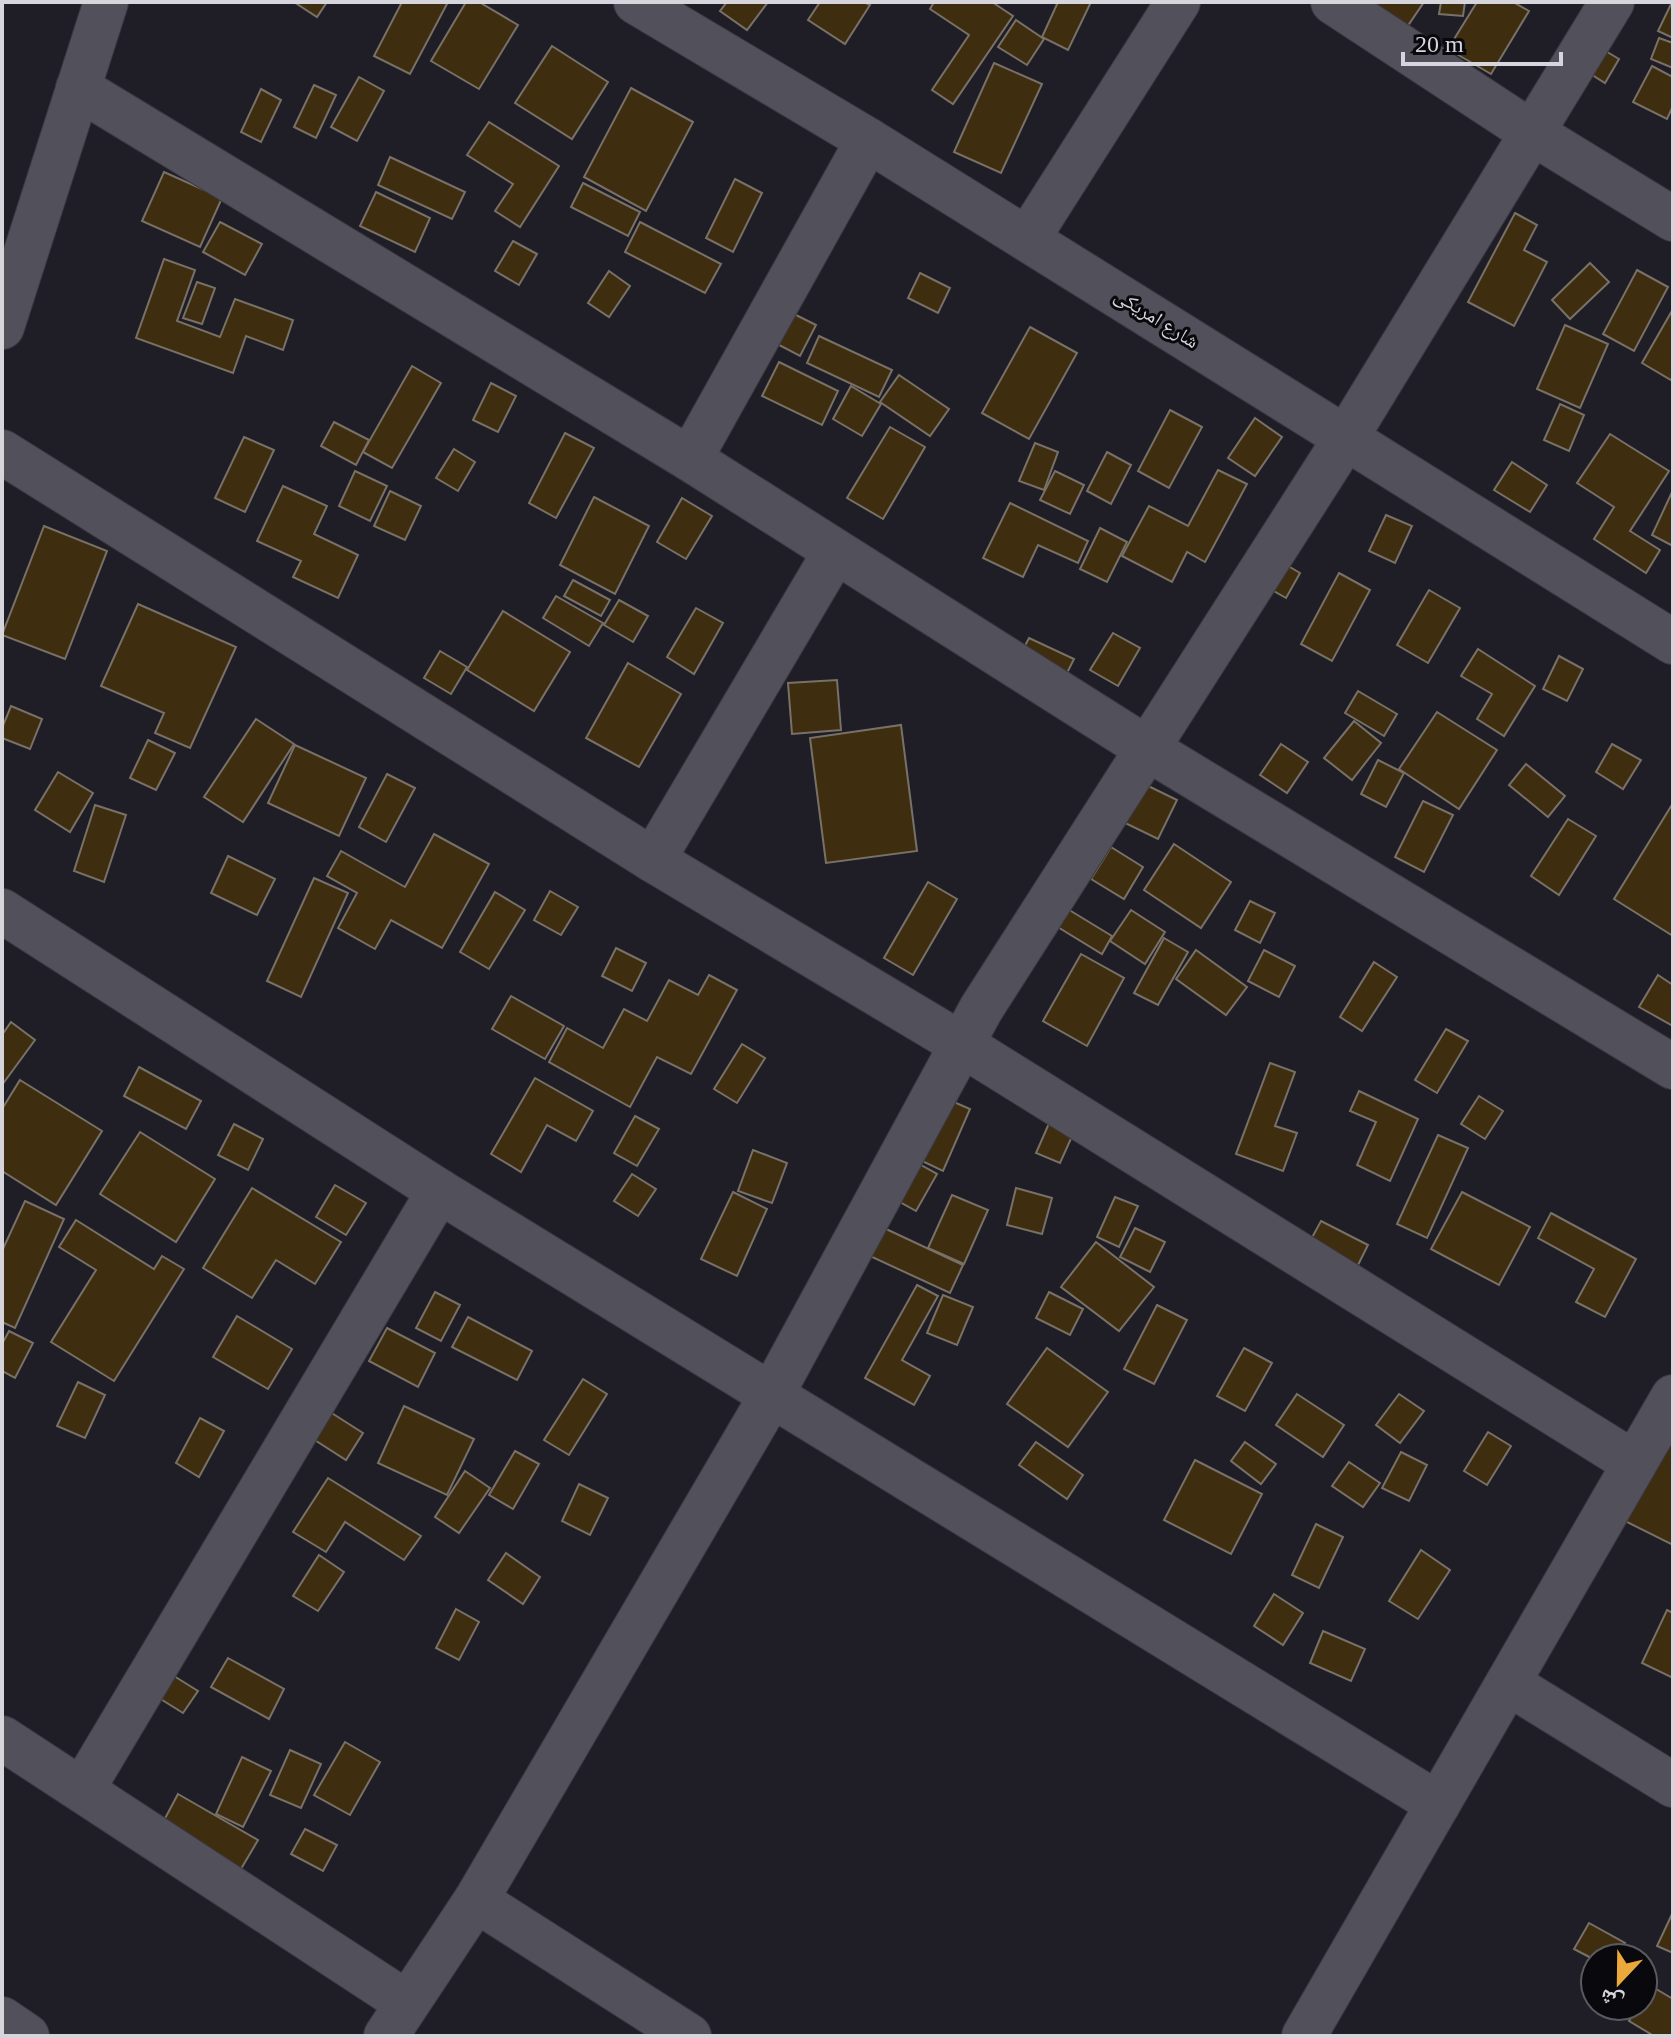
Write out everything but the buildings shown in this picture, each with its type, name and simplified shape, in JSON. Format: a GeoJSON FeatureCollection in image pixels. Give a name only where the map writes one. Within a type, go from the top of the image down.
{"type":"FeatureCollection","features":[{"type":"Feature","properties":{"kind":"street"},"geometry":{"type":"LineString","coordinates":[[2,327],[106,2]]}},
{"type":"Feature","properties":{"kind":"street","name":"شارع امريكى"},"geometry":{"type":"LineString","coordinates":[[636,2],[1028,238],[1673,642]]}},
{"type":"Feature","properties":{"kind":"street"},"geometry":{"type":"LineString","coordinates":[[1028,238],[1178,2]]}},
{"type":"Feature","properties":{"kind":"street"},"geometry":{"type":"LineString","coordinates":[[1333,2],[1531,132],[1673,219]]}},
{"type":"Feature","properties":{"kind":"street"},"geometry":{"type":"LineString","coordinates":[[2,1738],[82,1790],[397,2020],[476,1900],[771,1396],[961,1044],[1000,978],[1347,436],[1612,2]]}},
{"type":"Feature","properties":{"kind":"street"},"geometry":{"type":"LineString","coordinates":[[78,88],[690,459],[1148,749],[1673,1067]]}},
{"type":"Feature","properties":{"kind":"street"},"geometry":{"type":"LineString","coordinates":[[690,459],[868,140]]}},
{"type":"Feature","properties":{"kind":"street"},"geometry":{"type":"LineString","coordinates":[[2,452],[653,860],[961,1044],[1634,1463]]}},
{"type":"Feature","properties":{"kind":"street"},"geometry":{"type":"LineString","coordinates":[[653,860],[835,552]]}},
{"type":"Feature","properties":{"kind":"street"},"geometry":{"type":"LineString","coordinates":[[2,911],[439,1191],[1438,1804]]}},
{"type":"Feature","properties":{"kind":"street"},"geometry":{"type":"LineString","coordinates":[[82,1790],[439,1191]]}},
{"type":"Feature","properties":{"kind":"street"},"geometry":{"type":"LineString","coordinates":[[1304,2036],[1673,1397]]}},
{"type":"Feature","properties":{"kind":"street"},"geometry":{"type":"LineString","coordinates":[[1508,1683],[1673,1785]]}},
{"type":"Feature","properties":{"kind":"street"},"geometry":{"type":"LineString","coordinates":[[476,1900],[689,2036]]}},
{"type":"Feature","properties":{"kind":"street"},"geometry":{"type":"LineString","coordinates":[[2,2019],[27,2036]]}}]}
